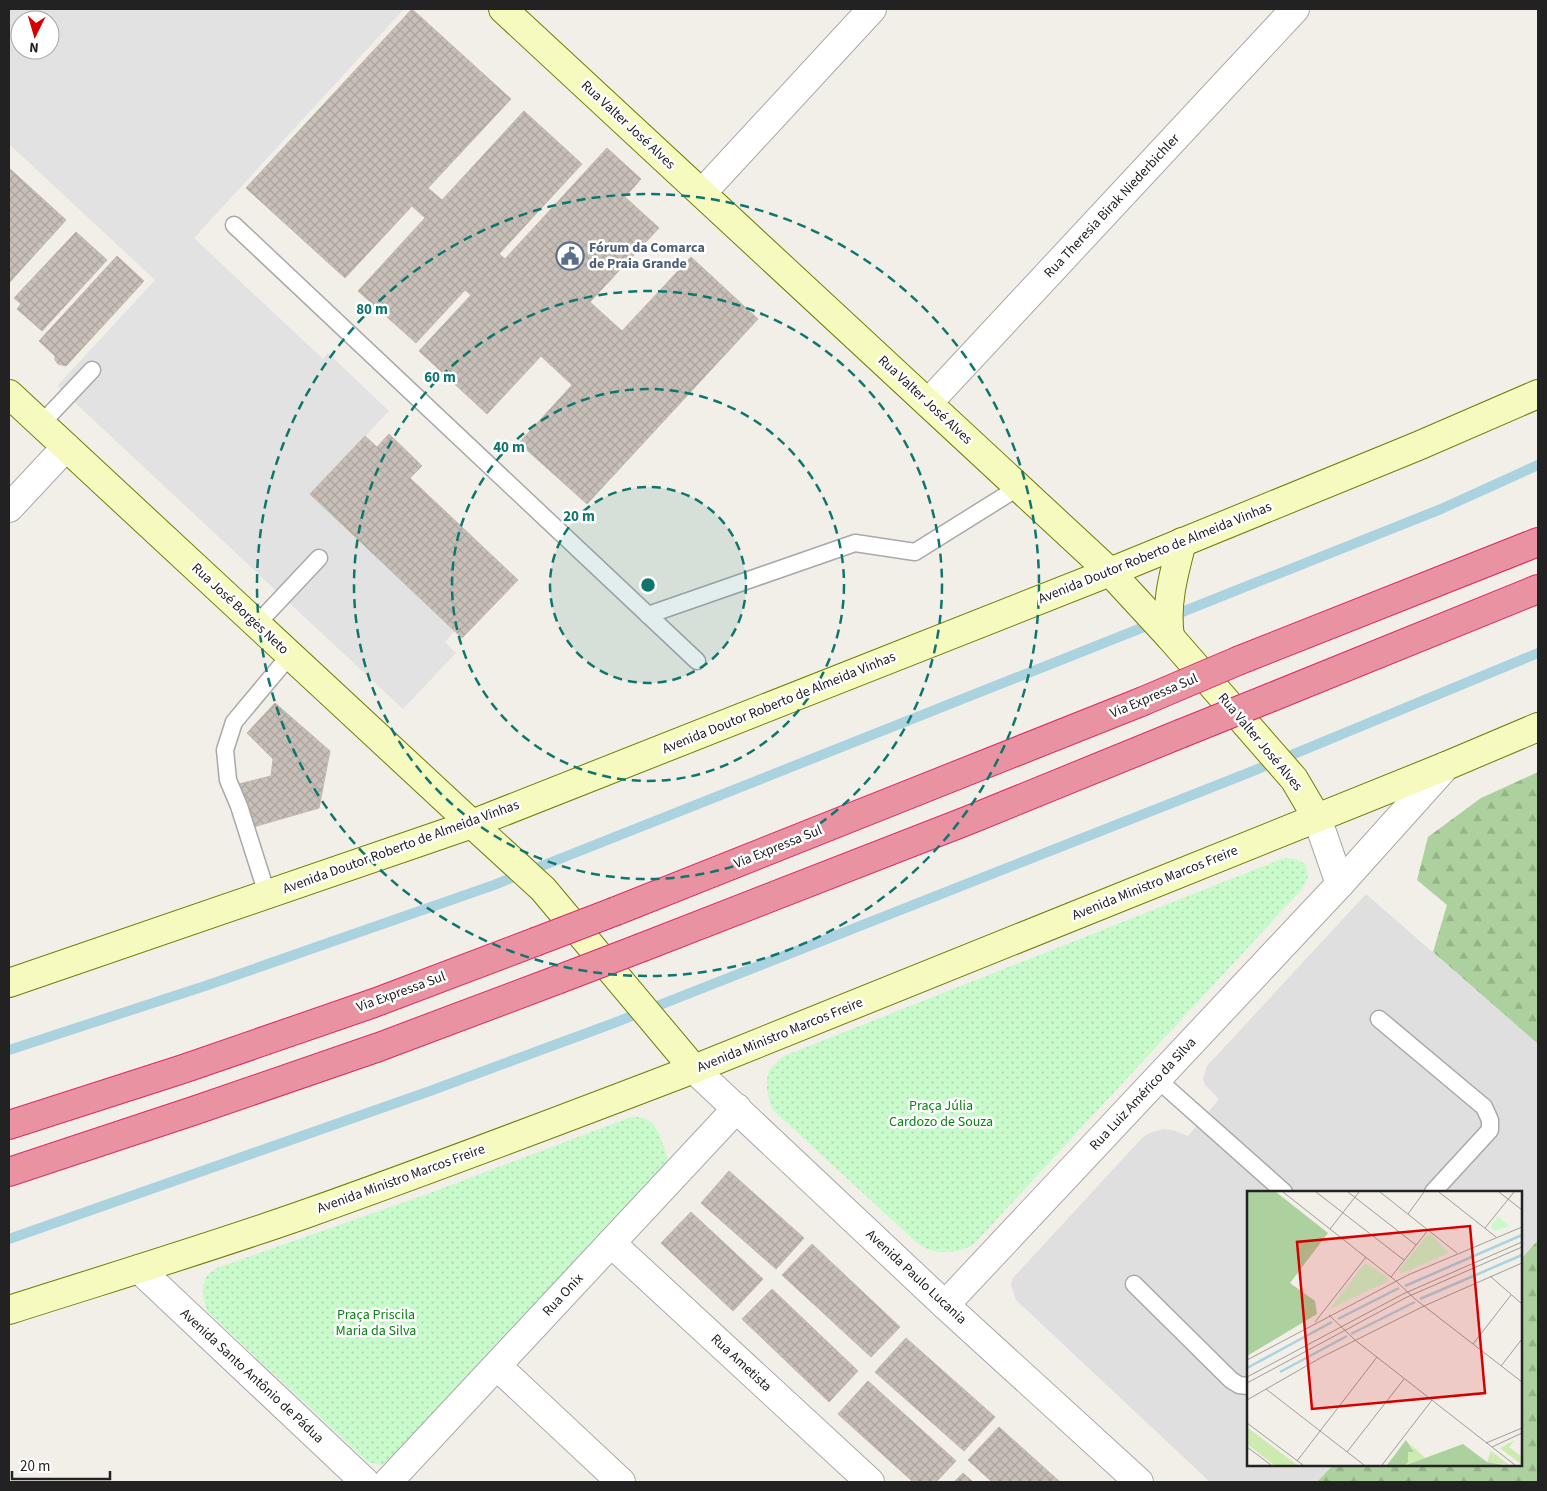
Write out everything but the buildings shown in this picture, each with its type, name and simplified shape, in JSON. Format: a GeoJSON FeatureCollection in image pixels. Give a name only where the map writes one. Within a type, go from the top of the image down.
{"type":"FeatureCollection","features":[{"type":"Feature","properties":{"kind":"highway","name":"Via Expressa Sul"},"geometry":{"type":"LineString","coordinates":[[9,1125],[183,1069],[374,1003],[535,942],[1141,702],[1240,660],[1538,542]]}},
{"type":"Feature","properties":{"kind":"highway"},"geometry":{"type":"LineString","coordinates":[[9,1172],[159,1123],[379,1047],[557,980],[969,820],[1538,588]]}},
{"type":"Feature","properties":{"kind":"main road","name":"Rua Valter José Alves"},"geometry":{"type":"LineString","coordinates":[[503,9],[1110,572],[1158,608],[1168,633],[1279,761],[1302,791],[1316,818]]}},
{"type":"Feature","properties":{"kind":"main road","name":"Rua José Borges Neto"},"geometry":{"type":"LineString","coordinates":[[9,394],[543,889],[694,1069]]}},
{"type":"Feature","properties":{"kind":"main road","name":"Avenida Doutor Roberto de Almeida Vinhas"},"geometry":{"type":"LineString","coordinates":[[9,983],[472,824],[1110,572],[1409,450],[1538,394]]}},
{"type":"Feature","properties":{"kind":"main road"},"geometry":{"type":"LineString","coordinates":[[1158,608],[1171,581],[1182,542]]}},
{"type":"Feature","properties":{"kind":"main road","name":"Avenida Ministro Marcos Freire"},"geometry":{"type":"LineString","coordinates":[[9,1310],[307,1213],[444,1164],[694,1069],[1446,766],[1538,727]]}},
{"type":"Feature","properties":{"kind":"street"},"geometry":{"type":"LineString","coordinates":[[702,193],[872,9]]}},
{"type":"Feature","properties":{"kind":"street","name":"Rua Theresia Birak Niederbichler"},"geometry":{"type":"LineString","coordinates":[[928,403],[1295,9]]}},
{"type":"Feature","properties":{"kind":"street"},"geometry":{"type":"LineString","coordinates":[[9,508],[66,447]]}},
{"type":"Feature","properties":{"kind":"street","name":"Rua Luiz Américo da Silva"},"geometry":{"type":"LineString","coordinates":[[945,1305],[1340,884],[1446,766]]}},
{"type":"Feature","properties":{"kind":"street"},"geometry":{"type":"LineString","coordinates":[[1316,818],[1340,884]]}},
{"type":"Feature","properties":{"kind":"street","name":"Avenida Paulo Lucania"},"geometry":{"type":"LineString","coordinates":[[694,1069],[945,1305],[1139,1482]]}},
{"type":"Feature","properties":{"kind":"street","name":"Rua Onix"},"geometry":{"type":"LineString","coordinates":[[388,1482],[737,1108]]}},
{"type":"Feature","properties":{"kind":"street","name":"Rua Ametista"},"geometry":{"type":"LineString","coordinates":[[611,1243],[870,1482]]}},
{"type":"Feature","properties":{"kind":"street","name":"Avenida Santo Antônio de Pádua"},"geometry":{"type":"LineString","coordinates":[[139,1269],[365,1482]]}},
{"type":"Feature","properties":{"kind":"street"},"geometry":{"type":"LineString","coordinates":[[497,1366],[621,1482]]}},
{"type":"Feature","properties":{"kind":"lane"},"geometry":{"type":"LineString","coordinates":[[234,225],[697,661]]}},
{"type":"Feature","properties":{"kind":"lane"},"geometry":{"type":"LineString","coordinates":[[41,424],[92,370]]}},
{"type":"Feature","properties":{"kind":"lane"},"geometry":{"type":"LineString","coordinates":[[648,615],[856,543],[915,552],[1019,487]]}},
{"type":"Feature","properties":{"kind":"lane"},"geometry":{"type":"LineString","coordinates":[[257,624],[319,558]]}},
{"type":"Feature","properties":{"kind":"lane"},"geometry":{"type":"LineString","coordinates":[[267,894],[239,806],[228,780],[225,750],[234,722],[290,655]]}},
{"type":"Feature","properties":{"kind":"lane"},"geometry":{"type":"LineString","coordinates":[[1379,1019],[1484,1107],[1490,1120],[1490,1130],[1434,1191]]}},
{"type":"Feature","properties":{"kind":"lane"},"geometry":{"type":"LineString","coordinates":[[1157,1079],[1283,1191]]}},
{"type":"Feature","properties":{"kind":"lane"},"geometry":{"type":"LineString","coordinates":[[1134,1284],[1231,1380],[1239,1385],[1247,1386]]}},
{"type":"Feature","properties":{"kind":"shaded area"},"geometry":{"type":"Polygon","coordinates":[[[9,9],[404,9],[194,238],[323,359],[328,353],[389,411],[310,494],[455,631],[445,642],[456,653],[403,709],[57,386],[155,280],[9,144],[9,9]]]}},
{"type":"Feature","properties":{"kind":"shaded area"},"geometry":{"type":"Polygon","coordinates":[[[1366,894],[1538,1044],[1538,1240],[1522,1258],[1522,1191],[1247,1191],[1247,1466],[1332,1466],[1317,1482],[1210,1482],[1016,1300],[1011,1285],[1013,1278],[1142,1138],[1149,1133],[1163,1129],[1188,1136],[1219,1099],[1205,1085],[1203,1078],[1207,1066],[1366,894]]]}},
{"type":"Feature","properties":{"kind":"green space"},"geometry":{"type":"Polygon","coordinates":[[[1538,772],[1538,1044],[1433,952],[1447,905],[1417,880],[1428,837],[1481,798],[1538,772]]]}},
{"type":"Feature","properties":{"kind":"green space","name":"Praça Júlia Cardozo de Souza"},"geometry":{"type":"Polygon","coordinates":[[[1284,858],[1296,859],[1306,865],[1308,877],[1302,889],[973,1245],[958,1251],[937,1252],[917,1243],[772,1109],[767,1088],[767,1078],[771,1068],[784,1056],[1284,858]]]}},
{"type":"Feature","properties":{"kind":"green space","name":"Praça Priscila Maria da Silva"},"geometry":{"type":"Polygon","coordinates":[[[631,1117],[643,1118],[655,1126],[666,1154],[666,1166],[389,1462],[380,1465],[368,1462],[208,1312],[203,1289],[208,1275],[217,1268],[430,1193],[631,1117]]]}},
{"type":"Feature","properties":{"kind":"green space"},"geometry":{"type":"Polygon","coordinates":[[[1538,1240],[1538,1482],[1317,1482],[1332,1466],[1522,1466],[1522,1258],[1538,1240]]]}},
{"type":"Feature","properties":{"kind":"waterway"},"geometry":{"type":"LineString","coordinates":[[1172,616],[1441,509],[1538,465]]}},
{"type":"Feature","properties":{"kind":"waterway"},"geometry":{"type":"LineString","coordinates":[[9,1050],[208,985],[494,885],[1154,623]]}},
{"type":"Feature","properties":{"kind":"waterway"},"geometry":{"type":"LineString","coordinates":[[9,1239],[430,1091],[614,1023],[1248,773],[1538,653]]}},
{"type":"Feature","properties":{"kind":"place","name":"Fórum da Comarca de Praia Grande"},"geometry":{"type":"Point","coordinates":[570,256]}}]}
